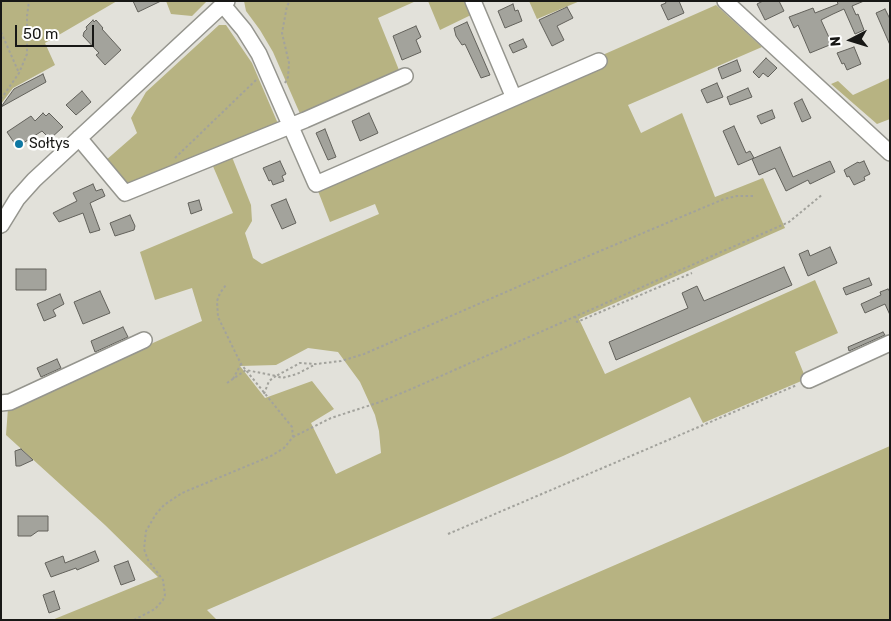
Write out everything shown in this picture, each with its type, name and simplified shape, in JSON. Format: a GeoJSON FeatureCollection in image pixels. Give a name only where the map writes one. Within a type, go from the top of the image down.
{"type":"FeatureCollection","features":[{"type":"Feature","properties":{"kind":"street"},"geometry":{"type":"LineString","coordinates":[[473,1],[514,98]]}},
{"type":"Feature","properties":{"kind":"street"},"geometry":{"type":"LineString","coordinates":[[725,1],[890,153]]}},
{"type":"Feature","properties":{"kind":"street"},"geometry":{"type":"LineString","coordinates":[[3,218],[24,191],[225,3],[254,46],[276,91],[316,184],[599,61]]}},
{"type":"Feature","properties":{"kind":"street"},"geometry":{"type":"LineString","coordinates":[[79,138],[125,193],[291,126],[405,76]]}},
{"type":"Feature","properties":{"kind":"street"},"geometry":{"type":"LineString","coordinates":[[1,403],[10,402],[144,340]]}},
{"type":"Feature","properties":{"kind":"street"},"geometry":{"type":"LineString","coordinates":[[809,380],[890,343]]}},
{"type":"Feature","properties":{"kind":"path"},"geometry":{"type":"LineString","coordinates":[[1,98],[19,73],[27,54],[28,1]]}},
{"type":"Feature","properties":{"kind":"path"},"geometry":{"type":"LineString","coordinates":[[276,91],[283,87],[288,77],[289,63],[282,33],[285,14],[290,1]]}},
{"type":"Feature","properties":{"kind":"path"},"geometry":{"type":"LineString","coordinates":[[1,32],[19,73]]}},
{"type":"Feature","properties":{"kind":"path"},"geometry":{"type":"LineString","coordinates":[[174,158],[259,77]]}},
{"type":"Feature","properties":{"kind":"path"},"geometry":{"type":"LineString","coordinates":[[134,620],[155,608],[164,600],[166,595],[163,580],[148,560],[144,549],[146,531],[164,505],[182,492],[271,456],[284,448],[293,437],[331,418],[380,402],[416,387],[789,222],[823,194]]}},
{"type":"Feature","properties":{"kind":"path"},"geometry":{"type":"LineString","coordinates":[[264,394],[269,382],[300,363],[316,364],[341,361],[364,354],[593,254],[724,200],[737,196],[753,196]]}},
{"type":"Feature","properties":{"kind":"path"},"geometry":{"type":"LineString","coordinates":[[574,316],[577,322],[692,273]]}},
{"type":"Feature","properties":{"kind":"path"},"geometry":{"type":"LineString","coordinates":[[226,285],[217,301],[218,318],[241,364],[292,428],[293,437]]}},
{"type":"Feature","properties":{"kind":"path"},"geometry":{"type":"LineString","coordinates":[[232,380],[241,364]]}},
{"type":"Feature","properties":{"kind":"path"},"geometry":{"type":"LineString","coordinates":[[227,384],[246,370],[282,378],[297,374],[316,364]]}},
{"type":"Feature","properties":{"kind":"path"},"geometry":{"type":"LineString","coordinates":[[448,534],[809,380]]}},
{"type":"Feature","properties":{"kind":"shaded area"},"geometry":{"type":"Polygon","coordinates":[[[1,1],[117,1],[45,43],[55,65],[13,88],[1,104],[1,1]]]}},
{"type":"Feature","properties":{"kind":"shaded area"},"geometry":{"type":"Polygon","coordinates":[[[166,1],[207,1],[192,16],[171,14],[166,1]]]}},
{"type":"Feature","properties":{"kind":"shaded area"},"geometry":{"type":"Polygon","coordinates":[[[244,1],[416,1],[378,18],[401,75],[301,116],[273,52],[246,11],[244,1]]]}},
{"type":"Feature","properties":{"kind":"shaded area"},"geometry":{"type":"Polygon","coordinates":[[[428,1],[467,1],[473,14],[440,30],[428,1]]]}},
{"type":"Feature","properties":{"kind":"shaded area"},"geometry":{"type":"Polygon","coordinates":[[[529,1],[580,1],[537,19],[529,1]]]}},
{"type":"Feature","properties":{"kind":"shaded area"},"geometry":{"type":"Polygon","coordinates":[[[716,5],[762,47],[628,105],[641,133],[682,113],[715,197],[763,178],[785,228],[579,319],[605,374],[815,280],[838,333],[795,352],[806,379],[703,423],[690,397],[563,456],[207,610],[217,620],[52,620],[158,577],[105,525],[6,435],[8,408],[202,321],[192,288],[155,300],[140,252],[233,213],[212,164],[230,152],[251,205],[252,221],[245,233],[253,258],[262,264],[379,214],[375,204],[330,222],[318,191],[598,57],[716,5]],[[308,348],[276,365],[240,366],[265,398],[312,381],[334,409],[311,423],[336,474],[381,453],[375,415],[360,382],[338,352],[308,348]]]}},
{"type":"Feature","properties":{"kind":"shaded area"},"geometry":{"type":"Polygon","coordinates":[[[219,25],[226,25],[252,63],[279,126],[127,189],[105,161],[137,133],[131,118],[146,92],[219,25]]]}},
{"type":"Feature","properties":{"kind":"shaded area"},"geometry":{"type":"Polygon","coordinates":[[[890,78],[890,119],[877,124],[831,84],[838,81],[853,95],[890,78]]]}},
{"type":"Feature","properties":{"kind":"shaded area"},"geometry":{"type":"Polygon","coordinates":[[[890,446],[890,620],[488,620],[890,446]]]}},
{"type":"Feature","properties":{"kind":"building"},"geometry":{"type":"Polygon","coordinates":[[[133,1],[161,1],[138,12],[133,1]]]}},
{"type":"Feature","properties":{"kind":"building"},"geometry":{"type":"Polygon","coordinates":[[[665,1],[679,1],[684,13],[668,20],[661,5],[666,3],[665,1]]]}},
{"type":"Feature","properties":{"kind":"building"},"geometry":{"type":"Polygon","coordinates":[[[763,1],[779,1],[784,11],[765,20],[757,4],[763,1]]]}},
{"type":"Feature","properties":{"kind":"building"},"geometry":{"type":"Polygon","coordinates":[[[837,1],[864,1],[852,6],[856,15],[858,14],[864,30],[855,34],[844,9],[821,20],[832,44],[810,53],[798,25],[794,28],[789,17],[813,8],[815,13],[838,4],[837,1]]]}},
{"type":"Feature","properties":{"kind":"building"},"geometry":{"type":"Polygon","coordinates":[[[513,4],[515,11],[518,10],[522,21],[505,28],[498,11],[513,4]]]}},
{"type":"Feature","properties":{"kind":"building"},"geometry":{"type":"Polygon","coordinates":[[[567,7],[573,18],[557,26],[564,40],[552,46],[539,20],[567,7]]]}},
{"type":"Feature","properties":{"kind":"building"},"geometry":{"type":"Polygon","coordinates":[[[885,9],[890,19],[890,45],[876,13],[885,9]]]}},
{"type":"Feature","properties":{"kind":"building"},"geometry":{"type":"Polygon","coordinates":[[[93,20],[94,22],[96,20],[121,50],[105,65],[96,55],[99,53],[83,36],[87,29],[86,27],[93,20]]]}},
{"type":"Feature","properties":{"kind":"building"},"geometry":{"type":"Polygon","coordinates":[[[467,22],[490,75],[481,78],[465,44],[462,45],[456,36],[454,28],[467,22]]]}},
{"type":"Feature","properties":{"kind":"building"},"geometry":{"type":"Polygon","coordinates":[[[416,26],[421,37],[416,40],[421,52],[402,60],[393,36],[416,26]]]}},
{"type":"Feature","properties":{"kind":"building"},"geometry":{"type":"Polygon","coordinates":[[[523,39],[527,47],[513,53],[509,45],[523,39]]]}},
{"type":"Feature","properties":{"kind":"building"},"geometry":{"type":"Polygon","coordinates":[[[854,47],[861,64],[847,70],[837,53],[854,47]]]}},
{"type":"Feature","properties":{"kind":"building"},"geometry":{"type":"Polygon","coordinates":[[[766,58],[777,68],[768,77],[763,73],[759,78],[753,72],[766,58]]]}},
{"type":"Feature","properties":{"kind":"building"},"geometry":{"type":"Polygon","coordinates":[[[737,60],[741,71],[722,79],[718,68],[737,60]]]}},
{"type":"Feature","properties":{"kind":"building"},"geometry":{"type":"Polygon","coordinates":[[[43,74],[46,82],[1,107],[14,89],[43,74]]]}},
{"type":"Feature","properties":{"kind":"building"},"geometry":{"type":"Polygon","coordinates":[[[717,83],[723,97],[707,103],[701,90],[717,83]]]}},
{"type":"Feature","properties":{"kind":"building"},"geometry":{"type":"Polygon","coordinates":[[[748,88],[752,97],[730,105],[727,97],[748,88]]]}},
{"type":"Feature","properties":{"kind":"building"},"geometry":{"type":"Polygon","coordinates":[[[82,91],[91,102],[76,115],[66,105],[82,91]]]}},
{"type":"Feature","properties":{"kind":"building"},"geometry":{"type":"Polygon","coordinates":[[[802,99],[811,118],[802,122],[794,103],[802,99]]]}},
{"type":"Feature","properties":{"kind":"building"},"geometry":{"type":"Polygon","coordinates":[[[772,110],[775,118],[761,124],[757,116],[772,110]]]}},
{"type":"Feature","properties":{"kind":"building"},"geometry":{"type":"Polygon","coordinates":[[[43,113],[46,116],[49,113],[63,127],[50,139],[42,131],[17,147],[7,132],[31,116],[35,121],[43,113]]]}},
{"type":"Feature","properties":{"kind":"building"},"geometry":{"type":"Polygon","coordinates":[[[369,113],[378,133],[360,141],[352,121],[369,113]]]}},
{"type":"Feature","properties":{"kind":"building"},"geometry":{"type":"Polygon","coordinates":[[[734,126],[746,153],[750,151],[754,158],[738,165],[723,131],[734,126]]]}},
{"type":"Feature","properties":{"kind":"building"},"geometry":{"type":"Polygon","coordinates":[[[325,129],[336,157],[328,160],[316,133],[325,129]]]}},
{"type":"Feature","properties":{"kind":"building"},"geometry":{"type":"Polygon","coordinates":[[[780,147],[793,177],[830,161],[835,172],[810,184],[808,180],[786,191],[775,168],[759,175],[752,159],[780,147]]]}},
{"type":"Feature","properties":{"kind":"building"},"geometry":{"type":"Polygon","coordinates":[[[280,161],[286,174],[282,176],[284,181],[273,185],[263,168],[280,161]]]}},
{"type":"Feature","properties":{"kind":"building"},"geometry":{"type":"Polygon","coordinates":[[[864,161],[870,174],[864,177],[865,180],[854,185],[844,170],[858,162],[864,161]]]}},
{"type":"Feature","properties":{"kind":"building"},"geometry":{"type":"Polygon","coordinates":[[[93,184],[96,191],[102,189],[105,196],[90,203],[100,230],[90,233],[83,213],[59,222],[53,213],[77,201],[73,193],[93,184]]]}},
{"type":"Feature","properties":{"kind":"building"},"geometry":{"type":"Polygon","coordinates":[[[286,199],[296,223],[282,229],[271,205],[286,199]]]}},
{"type":"Feature","properties":{"kind":"building"},"geometry":{"type":"Polygon","coordinates":[[[199,200],[202,210],[191,214],[188,203],[199,200]]]}},
{"type":"Feature","properties":{"kind":"building"},"geometry":{"type":"Polygon","coordinates":[[[130,215],[135,226],[134,230],[115,236],[110,223],[130,215]]]}},
{"type":"Feature","properties":{"kind":"building"},"geometry":{"type":"Polygon","coordinates":[[[830,247],[837,263],[808,276],[799,254],[808,250],[810,256],[830,247]]]}},
{"type":"Feature","properties":{"kind":"building"},"geometry":{"type":"Polygon","coordinates":[[[784,267],[792,285],[616,360],[609,342],[688,308],[682,293],[697,286],[704,301],[784,267]]]}},
{"type":"Feature","properties":{"kind":"building"},"geometry":{"type":"Polygon","coordinates":[[[16,269],[46,269],[46,290],[16,290],[16,269]]]}},
{"type":"Feature","properties":{"kind":"building"},"geometry":{"type":"Polygon","coordinates":[[[869,278],[872,285],[846,295],[843,288],[869,278]]]}},
{"type":"Feature","properties":{"kind":"building"},"geometry":{"type":"Polygon","coordinates":[[[888,289],[890,292],[890,315],[885,304],[865,313],[861,304],[881,295],[880,292],[888,289]]]}},
{"type":"Feature","properties":{"kind":"building"},"geometry":{"type":"Polygon","coordinates":[[[100,291],[110,313],[83,324],[74,302],[100,291]]]}},
{"type":"Feature","properties":{"kind":"building"},"geometry":{"type":"Polygon","coordinates":[[[60,294],[64,304],[53,310],[56,316],[44,321],[37,304],[60,294]]]}},
{"type":"Feature","properties":{"kind":"building"},"geometry":{"type":"Polygon","coordinates":[[[123,327],[128,337],[95,352],[91,341],[123,327]]]}},
{"type":"Feature","properties":{"kind":"building"},"geometry":{"type":"Polygon","coordinates":[[[883,332],[885,335],[849,351],[848,347],[883,332]]]}},
{"type":"Feature","properties":{"kind":"building"},"geometry":{"type":"Polygon","coordinates":[[[57,359],[61,368],[41,377],[37,368],[57,359]]]}},
{"type":"Feature","properties":{"kind":"building"},"geometry":{"type":"Polygon","coordinates":[[[21,449],[33,460],[16,466],[15,451],[21,449]]]}},
{"type":"Feature","properties":{"kind":"building"},"geometry":{"type":"Polygon","coordinates":[[[18,516],[48,516],[48,531],[38,531],[31,536],[18,536],[18,516]]]}},
{"type":"Feature","properties":{"kind":"building"},"geometry":{"type":"Polygon","coordinates":[[[95,551],[99,561],[77,570],[76,568],[51,577],[45,563],[63,556],[65,563],[95,551]]]}},
{"type":"Feature","properties":{"kind":"building"},"geometry":{"type":"Polygon","coordinates":[[[128,561],[135,580],[121,585],[114,566],[128,561]]]}},
{"type":"Feature","properties":{"kind":"building"},"geometry":{"type":"Polygon","coordinates":[[[54,591],[60,609],[49,613],[43,595],[54,591]]]}},
{"type":"Feature","properties":{"kind":"place","name":"Sołtys"},"geometry":{"type":"Point","coordinates":[19,144]}}]}
